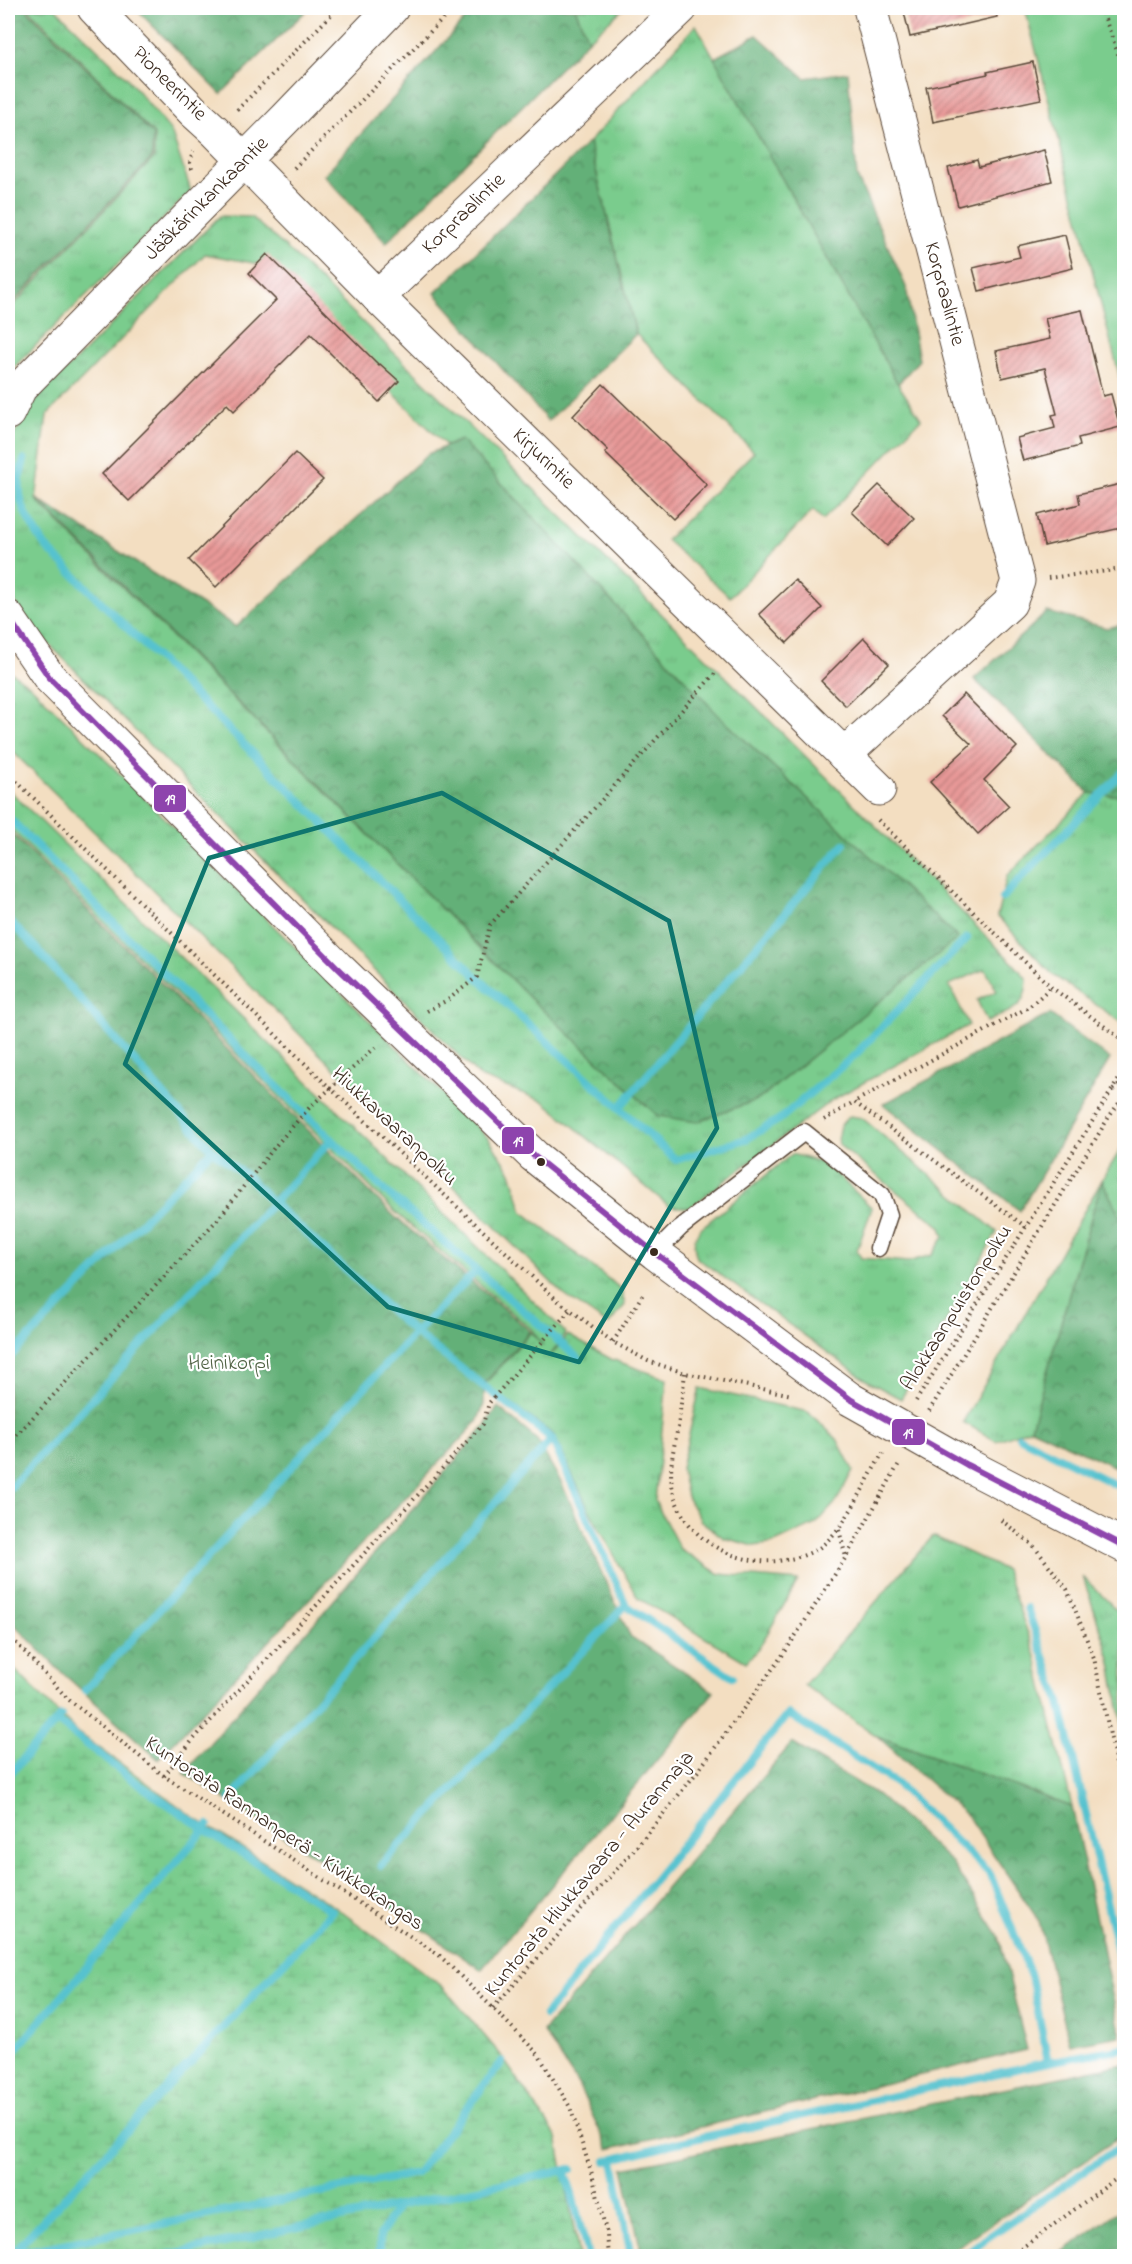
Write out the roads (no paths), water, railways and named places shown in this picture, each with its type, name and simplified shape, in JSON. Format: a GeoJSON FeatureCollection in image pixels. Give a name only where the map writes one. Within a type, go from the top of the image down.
{"type":"FeatureCollection","features":[{"type":"Feature","properties":{"kind":"street","name":"Pioneerintie"},"geometry":{"type":"LineString","coordinates":[[94,8],[194,112],[215,130],[243,162]]}},
{"type":"Feature","properties":{"kind":"street","name":"Jääkärinkankaantie"},"geometry":{"type":"LineString","coordinates":[[12,398],[392,8]]}},
{"type":"Feature","properties":{"kind":"street","name":"Korpraalintie"},"geometry":{"type":"LineString","coordinates":[[378,297],[681,8]]}},
{"type":"Feature","properties":{"kind":"street","name":"Korpraalintie"},"geometry":{"type":"LineString","coordinates":[[844,755],[1010,603],[1018,581],[870,8]]}},
{"type":"Feature","properties":{"kind":"street","name":"Kirjurintie"},"geometry":{"type":"LineString","coordinates":[[243,162],[879,789]]}},
{"type":"Feature","properties":{"kind":"street"},"geometry":{"type":"LineString","coordinates":[[8,617],[49,677],[337,968],[526,1148],[655,1253],[850,1399],[968,1465],[1125,1546]]}},
{"type":"Feature","properties":{"kind":"street"},"geometry":{"type":"LineString","coordinates":[[8,653],[49,677]]}},
{"type":"Feature","properties":{"kind":"lane"},"geometry":{"type":"LineString","coordinates":[[655,1253],[680,1228],[804,1132],[882,1196],[889,1215],[878,1248]]}},
{"type":"Feature","properties":{"kind":"waterway"},"geometry":{"type":"LineString","coordinates":[[24,460],[19,485],[22,506],[45,546],[477,977],[676,1160],[746,1139],[780,1119],[855,1055],[967,938]]}},
{"type":"Feature","properties":{"kind":"waterway"},"geometry":{"type":"LineString","coordinates":[[1002,898],[1124,771]]}},
{"type":"Feature","properties":{"kind":"waterway"},"geometry":{"type":"LineString","coordinates":[[8,817],[258,1068],[383,1189],[578,1358]]}},
{"type":"Feature","properties":{"kind":"waterway"},"geometry":{"type":"LineString","coordinates":[[620,1107],[844,844]]}},
{"type":"Feature","properties":{"kind":"waterway"},"geometry":{"type":"LineString","coordinates":[[8,920],[32,944],[212,1150],[249,1178],[274,1204],[415,1333],[552,1439],[626,1605],[732,1677]]}},
{"type":"Feature","properties":{"kind":"waterway"},"geometry":{"type":"LineString","coordinates":[[8,1490],[332,1139]]}},
{"type":"Feature","properties":{"kind":"waterway"},"geometry":{"type":"LineString","coordinates":[[8,1359],[212,1150]]}},
{"type":"Feature","properties":{"kind":"waterway"},"geometry":{"type":"LineString","coordinates":[[85,1690],[415,1333],[476,1271]]}},
{"type":"Feature","properties":{"kind":"waterway"},"geometry":{"type":"LineString","coordinates":[[1019,1437],[1124,1489]]}},
{"type":"Feature","properties":{"kind":"waterway"},"geometry":{"type":"LineString","coordinates":[[230,1799],[552,1439]]}},
{"type":"Feature","properties":{"kind":"waterway"},"geometry":{"type":"LineString","coordinates":[[381,1865],[626,1605]]}},
{"type":"Feature","properties":{"kind":"waterway"},"geometry":{"type":"LineString","coordinates":[[1027,1608],[1060,1702],[1124,1977]]}},
{"type":"Feature","properties":{"kind":"waterway"},"geometry":{"type":"LineString","coordinates":[[545,2015],[788,1714],[897,1784],[990,1874],[1031,1976],[1048,2062]]}},
{"type":"Feature","properties":{"kind":"waterway"},"geometry":{"type":"LineString","coordinates":[[8,1776],[61,1716]]}},
{"type":"Feature","properties":{"kind":"waterway"},"geometry":{"type":"LineString","coordinates":[[10,2256],[332,1911],[134,1781],[57,1721]]}},
{"type":"Feature","properties":{"kind":"waterway"},"geometry":{"type":"LineString","coordinates":[[8,2059],[208,1825]]}},
{"type":"Feature","properties":{"kind":"waterway"},"geometry":{"type":"LineString","coordinates":[[606,2161],[676,2143],[1048,2062],[1124,2048]]}},
{"type":"Feature","properties":{"kind":"waterway"},"geometry":{"type":"LineString","coordinates":[[13,2254],[417,2173],[502,2062]]}},
{"type":"Feature","properties":{"kind":"waterway"},"geometry":{"type":"LineString","coordinates":[[964,2256],[1124,2144]]}},
{"type":"Feature","properties":{"kind":"waterway"},"geometry":{"type":"LineString","coordinates":[[613,2160],[631,2256]]}},
{"type":"Feature","properties":{"kind":"waterway"},"geometry":{"type":"LineString","coordinates":[[163,2256],[571,2169]]}},
{"type":"Feature","properties":{"kind":"waterway"},"geometry":{"type":"LineString","coordinates":[[564,2171],[588,2256]]}},
{"type":"Feature","properties":{"kind":"waterway"},"geometry":{"type":"LineString","coordinates":[[380,2256],[380,2235],[397,2207]]}},
{"type":"Feature","properties":{"kind":"park label","name":"Heinikorpi"},"geometry":{"type":"Point","coordinates":[229,1364]}}]}
